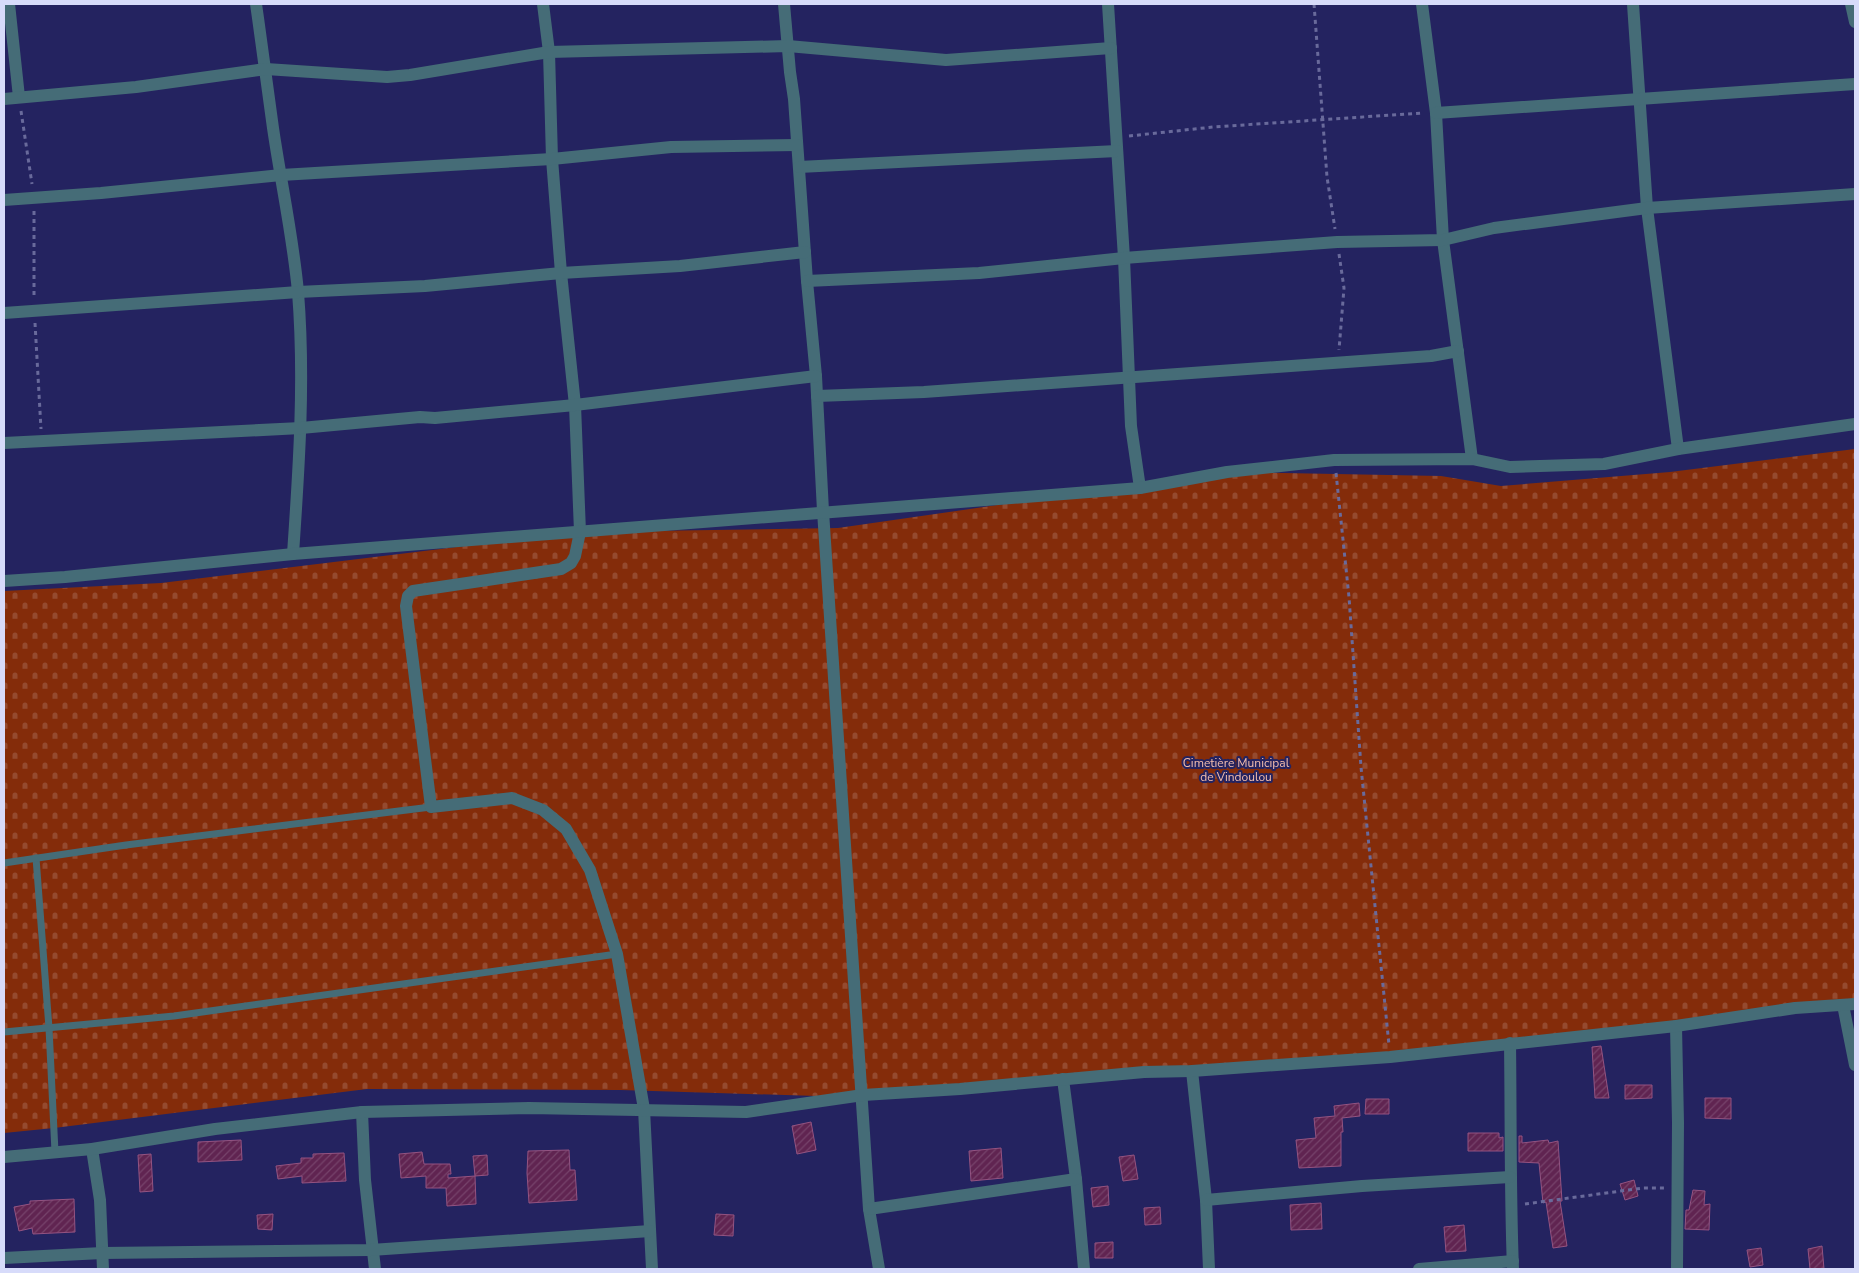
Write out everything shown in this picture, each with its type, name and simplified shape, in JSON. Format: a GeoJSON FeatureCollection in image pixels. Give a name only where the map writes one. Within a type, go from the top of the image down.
{"type":"FeatureCollection","features":[{"type":"Feature","properties":{"kind":"street"},"geometry":{"type":"LineString","coordinates":[[9,4],[19,97]]}},
{"type":"Feature","properties":{"kind":"street"},"geometry":{"type":"LineString","coordinates":[[256,4],[291,233],[298,292],[301,349],[301,428],[293,554]]}},
{"type":"Feature","properties":{"kind":"street"},"geometry":{"type":"LineString","coordinates":[[543,4],[549,52],[552,159],[561,272],[575,405],[580,532],[575,556],[571,563],[561,569],[413,591],[408,596],[406,606],[431,807],[512,798],[543,810],[566,829],[590,870],[617,954],[644,1110],[652,1269]]}},
{"type":"Feature","properties":{"kind":"street"},"geometry":{"type":"LineString","coordinates":[[784,4],[816,376],[823,511],[869,1208],[879,1269]]}},
{"type":"Feature","properties":{"kind":"street"},"geometry":{"type":"LineString","coordinates":[[1108,4],[1124,258],[1131,426],[1140,488]]}},
{"type":"Feature","properties":{"kind":"street"},"geometry":{"type":"LineString","coordinates":[[1422,4],[1436,113],[1444,240],[1472,459]]}},
{"type":"Feature","properties":{"kind":"street"},"geometry":{"type":"LineString","coordinates":[[1633,4],[1648,208],[1678,449]]}},
{"type":"Feature","properties":{"kind":"street"},"geometry":{"type":"LineString","coordinates":[[1851,4],[1855,22]]}},
{"type":"Feature","properties":{"kind":"street"},"geometry":{"type":"LineString","coordinates":[[4,99],[136,87],[266,69],[410,76],[549,52],[788,46],[946,60],[1111,48]]}},
{"type":"Feature","properties":{"kind":"street"},"geometry":{"type":"LineString","coordinates":[[1436,113],[1855,84]]}},
{"type":"Feature","properties":{"kind":"street"},"geometry":{"type":"LineString","coordinates":[[4,200],[101,193],[281,175],[552,159],[671,147],[797,145]]}},
{"type":"Feature","properties":{"kind":"street"},"geometry":{"type":"LineString","coordinates":[[799,167],[1117,151]]}},
{"type":"Feature","properties":{"kind":"street"},"geometry":{"type":"LineString","coordinates":[[807,281],[979,273],[1124,258],[1337,242],[1444,240],[1494,228],[1648,208],[1855,194]]}},
{"type":"Feature","properties":{"kind":"street"},"geometry":{"type":"LineString","coordinates":[[4,313],[298,292],[425,286],[561,272],[680,266],[805,252]]}},
{"type":"Feature","properties":{"kind":"street"},"geometry":{"type":"LineString","coordinates":[[817,396],[924,392],[1129,378],[1431,356],[1458,351]]}},
{"type":"Feature","properties":{"kind":"street"},"geometry":{"type":"LineString","coordinates":[[4,443],[301,428],[575,405],[816,376]]}},
{"type":"Feature","properties":{"kind":"street"},"geometry":{"type":"LineString","coordinates":[[4,582],[293,554],[823,511],[1140,488],[1227,472],[1334,460],[1472,459],[1510,467],[1604,464],[1678,449],[1855,424]]}},
{"type":"Feature","properties":{"kind":"street"},"geometry":{"type":"LineString","coordinates":[[4,1157],[92,1149],[215,1129],[362,1112],[529,1108],[746,1112],[862,1095],[960,1089],[1144,1072],[1192,1071],[1390,1056],[1676,1026],[1795,1008],[1849,1004],[1855,1065]]}},
{"type":"Feature","properties":{"kind":"street"},"geometry":{"type":"LineString","coordinates":[[1676,1026],[1678,1123],[1677,1269]]}},
{"type":"Feature","properties":{"kind":"street"},"geometry":{"type":"LineString","coordinates":[[1419,1269],[1513,1265],[1510,1177],[1510,1043]]}},
{"type":"Feature","properties":{"kind":"street"},"geometry":{"type":"LineString","coordinates":[[1192,1071],[1206,1200],[1209,1269]]}},
{"type":"Feature","properties":{"kind":"street"},"geometry":{"type":"LineString","coordinates":[[1063,1079],[1076,1179],[1084,1269]]}},
{"type":"Feature","properties":{"kind":"street"},"geometry":{"type":"LineString","coordinates":[[362,1112],[371,1250],[375,1269]]}},
{"type":"Feature","properties":{"kind":"street"},"geometry":{"type":"LineString","coordinates":[[92,1149],[100,1200],[102,1269]]}},
{"type":"Feature","properties":{"kind":"street"},"geometry":{"type":"LineString","coordinates":[[1206,1200],[1362,1186],[1510,1177]]}},
{"type":"Feature","properties":{"kind":"street"},"geometry":{"type":"LineString","coordinates":[[869,1208],[1076,1179]]}},
{"type":"Feature","properties":{"kind":"street"},"geometry":{"type":"LineString","coordinates":[[4,1258],[102,1253],[371,1250],[650,1231]]}},
{"type":"Feature","properties":{"kind":"lane"},"geometry":{"type":"LineString","coordinates":[[4,863],[126,845],[431,807]]}},
{"type":"Feature","properties":{"kind":"lane"},"geometry":{"type":"LineString","coordinates":[[36,858],[49,1028],[55,1152]]}},
{"type":"Feature","properties":{"kind":"lane"},"geometry":{"type":"LineString","coordinates":[[4,1032],[174,1016],[617,954]]}},
{"type":"Feature","properties":{"kind":"path"},"geometry":{"type":"LineString","coordinates":[[1314,4],[1327,177],[1344,288],[1338,363]]}},
{"type":"Feature","properties":{"kind":"path"},"geometry":{"type":"LineString","coordinates":[[19,97],[34,198],[34,310],[41,440]]}},
{"type":"Feature","properties":{"kind":"path"},"geometry":{"type":"LineString","coordinates":[[1116,137],[1214,127],[1436,113]]}},
{"type":"Feature","properties":{"kind":"path"},"geometry":{"type":"LineString","coordinates":[[1334,460],[1349,597],[1361,768],[1390,1056]]}},
{"type":"Feature","properties":{"kind":"path"},"geometry":{"type":"LineString","coordinates":[[1512,1205],[1643,1188],[1677,1188]]}},
{"type":"Feature","properties":{"kind":"green space","name":"Cimetière Municipal de Vindoulou"},"geometry":{"type":"Polygon","coordinates":[[[1855,449],[1855,1001],[1390,1057],[848,1097],[621,1090],[367,1089],[4,1133],[4,591],[161,583],[580,532],[838,528],[1227,472],[1441,476],[1501,486],[1670,472],[1855,449]]]}},
{"type":"Feature","properties":{"kind":"building"},"geometry":{"type":"Polygon","coordinates":[[[1601,1046],[1609,1098],[1595,1098],[1592,1047],[1601,1046]]]}},
{"type":"Feature","properties":{"kind":"building"},"geometry":{"type":"Polygon","coordinates":[[[1625,1085],[1652,1085],[1652,1098],[1625,1099],[1625,1085]]]}},
{"type":"Feature","properties":{"kind":"building"},"geometry":{"type":"Polygon","coordinates":[[[1705,1098],[1731,1098],[1731,1119],[1705,1118],[1705,1098]]]}},
{"type":"Feature","properties":{"kind":"building"},"geometry":{"type":"Polygon","coordinates":[[[1366,1099],[1389,1099],[1389,1114],[1365,1114],[1366,1099]]]}},
{"type":"Feature","properties":{"kind":"building"},"geometry":{"type":"Polygon","coordinates":[[[1359,1103],[1360,1116],[1342,1118],[1341,1166],[1299,1168],[1296,1140],[1316,1138],[1314,1118],[1335,1116],[1334,1106],[1359,1103]]]}},
{"type":"Feature","properties":{"kind":"building"},"geometry":{"type":"Polygon","coordinates":[[[811,1122],[816,1150],[797,1154],[792,1126],[811,1122]]]}},
{"type":"Feature","properties":{"kind":"building"},"geometry":{"type":"Polygon","coordinates":[[[1468,1133],[1499,1133],[1499,1138],[1503,1137],[1503,1151],[1468,1151],[1468,1133]]]}},
{"type":"Feature","properties":{"kind":"building"},"geometry":{"type":"Polygon","coordinates":[[[1519,1136],[1522,1136],[1522,1143],[1548,1140],[1549,1143],[1558,1141],[1562,1201],[1560,1201],[1567,1246],[1553,1248],[1546,1202],[1543,1203],[1539,1163],[1519,1162],[1519,1136]]]}},
{"type":"Feature","properties":{"kind":"building"},"geometry":{"type":"Polygon","coordinates":[[[241,1140],[242,1160],[198,1162],[198,1142],[241,1140]]]}},
{"type":"Feature","properties":{"kind":"building"},"geometry":{"type":"Polygon","coordinates":[[[1001,1148],[1003,1178],[971,1181],[969,1151],[1001,1148]]]}},
{"type":"Feature","properties":{"kind":"building"},"geometry":{"type":"Polygon","coordinates":[[[569,1150],[570,1170],[575,1170],[577,1200],[529,1203],[528,1151],[569,1150]]]}},
{"type":"Feature","properties":{"kind":"building"},"geometry":{"type":"Polygon","coordinates":[[[422,1152],[424,1164],[450,1164],[451,1174],[448,1174],[448,1178],[475,1176],[476,1204],[447,1206],[446,1188],[426,1188],[426,1176],[401,1178],[399,1154],[422,1152]]]}},
{"type":"Feature","properties":{"kind":"building"},"geometry":{"type":"Polygon","coordinates":[[[344,1153],[346,1181],[302,1183],[302,1176],[278,1179],[276,1166],[301,1163],[301,1158],[313,1158],[313,1154],[344,1153]]]}},
{"type":"Feature","properties":{"kind":"building"},"geometry":{"type":"Polygon","coordinates":[[[151,1154],[153,1191],[140,1192],[138,1155],[151,1154]]]}},
{"type":"Feature","properties":{"kind":"building"},"geometry":{"type":"Polygon","coordinates":[[[487,1155],[488,1175],[475,1176],[473,1156],[487,1155]]]}},
{"type":"Feature","properties":{"kind":"building"},"geometry":{"type":"Polygon","coordinates":[[[1134,1155],[1138,1179],[1123,1181],[1119,1157],[1134,1155]]]}},
{"type":"Feature","properties":{"kind":"building"},"geometry":{"type":"Polygon","coordinates":[[[1634,1180],[1638,1196],[1625,1200],[1620,1184],[1634,1180]]]}},
{"type":"Feature","properties":{"kind":"building"},"geometry":{"type":"Polygon","coordinates":[[[1108,1186],[1109,1205],[1093,1207],[1091,1188],[1108,1186]]]}},
{"type":"Feature","properties":{"kind":"building"},"geometry":{"type":"Polygon","coordinates":[[[1693,1190],[1705,1191],[1704,1205],[1710,1204],[1709,1230],[1685,1229],[1686,1210],[1689,1210],[1693,1190]]]}},
{"type":"Feature","properties":{"kind":"building"},"geometry":{"type":"Polygon","coordinates":[[[74,1199],[75,1232],[33,1234],[32,1228],[19,1231],[14,1207],[30,1204],[30,1201],[74,1199]]]}},
{"type":"Feature","properties":{"kind":"building"},"geometry":{"type":"Polygon","coordinates":[[[1321,1203],[1322,1229],[1291,1230],[1290,1205],[1321,1203]]]}},
{"type":"Feature","properties":{"kind":"building"},"geometry":{"type":"Polygon","coordinates":[[[1160,1207],[1161,1224],[1145,1225],[1144,1208],[1160,1207]]]}},
{"type":"Feature","properties":{"kind":"building"},"geometry":{"type":"Polygon","coordinates":[[[273,1214],[272,1230],[258,1229],[257,1215],[273,1214]]]}},
{"type":"Feature","properties":{"kind":"building"},"geometry":{"type":"Polygon","coordinates":[[[716,1214],[734,1215],[733,1236],[714,1235],[716,1214]]]}},
{"type":"Feature","properties":{"kind":"building"},"geometry":{"type":"Polygon","coordinates":[[[1464,1225],[1466,1251],[1446,1252],[1444,1227],[1464,1225]]]}},
{"type":"Feature","properties":{"kind":"building"},"geometry":{"type":"Polygon","coordinates":[[[1113,1242],[1113,1258],[1095,1258],[1095,1243],[1113,1242]]]}},
{"type":"Feature","properties":{"kind":"building"},"geometry":{"type":"Polygon","coordinates":[[[1822,1246],[1824,1269],[1810,1269],[1808,1249],[1822,1246]]]}},
{"type":"Feature","properties":{"kind":"building"},"geometry":{"type":"Polygon","coordinates":[[[1761,1248],[1763,1265],[1750,1267],[1747,1250],[1761,1248]]]}}]}
